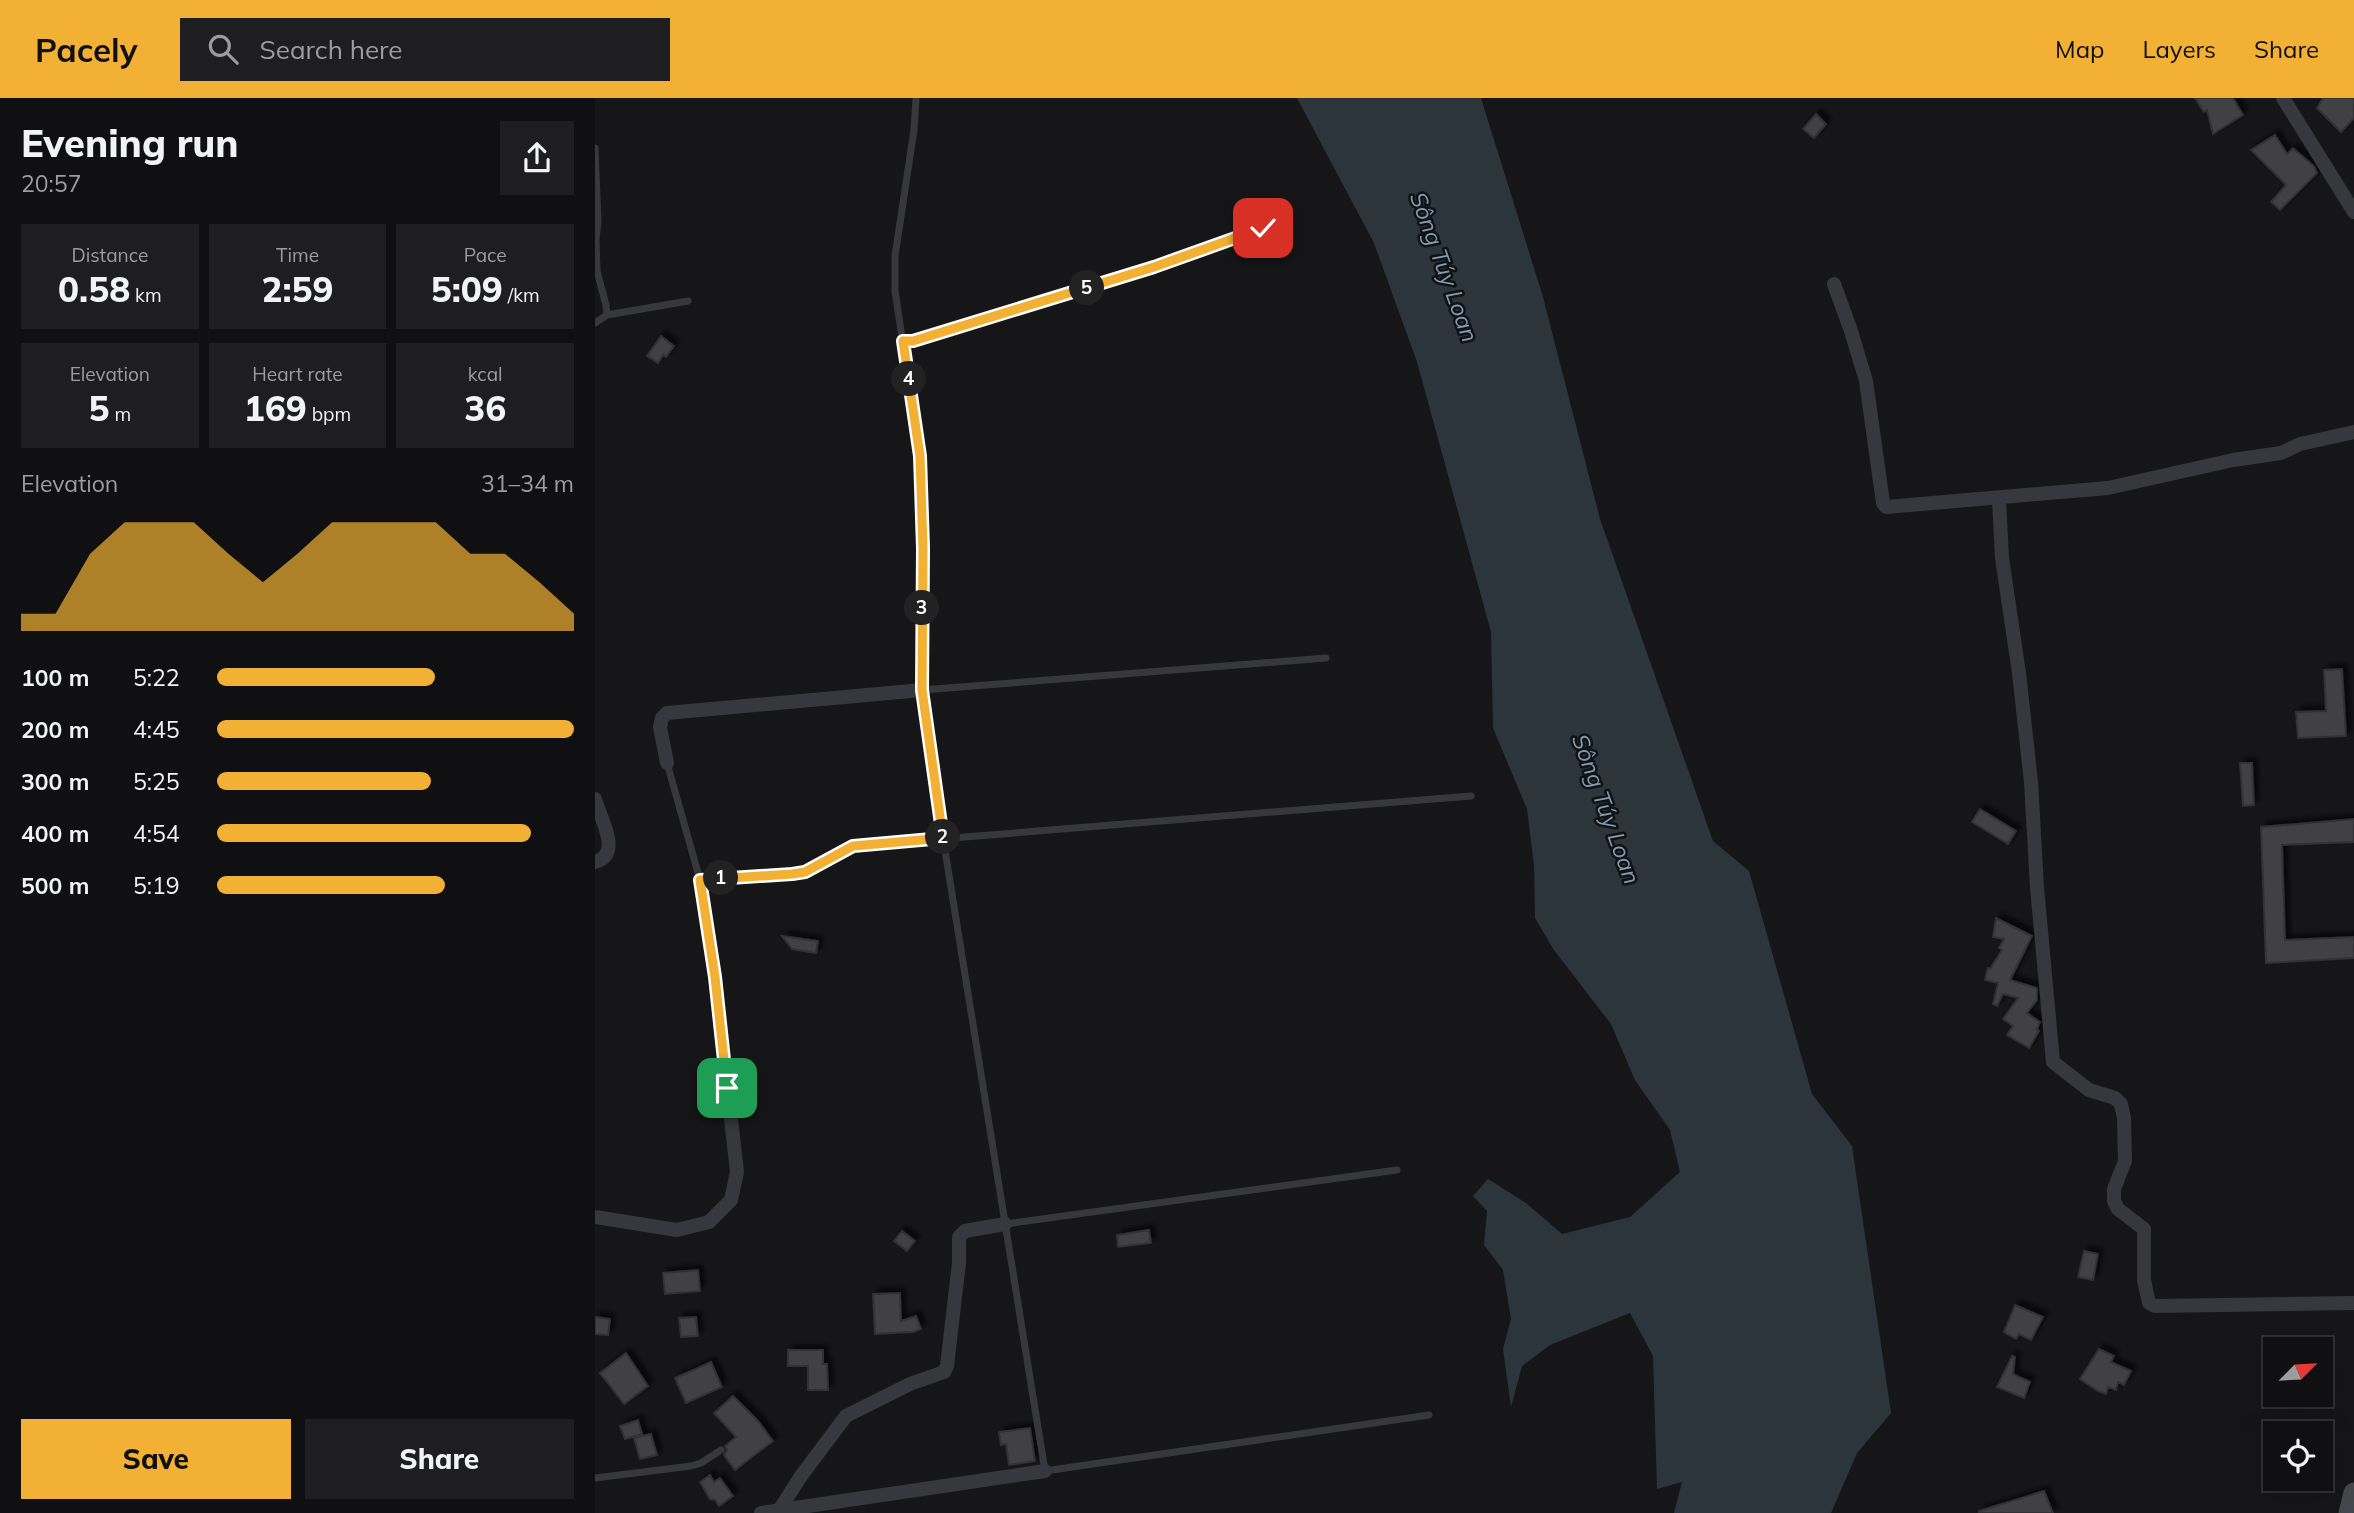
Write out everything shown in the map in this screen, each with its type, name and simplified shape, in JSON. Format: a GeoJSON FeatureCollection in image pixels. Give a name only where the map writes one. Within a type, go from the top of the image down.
{"type":"FeatureCollection","features":[{"type":"Feature","properties":{"kind":"street"},"geometry":{"type":"LineString","coordinates":[[2283,98],[2354,212]]}},
{"type":"Feature","properties":{"kind":"street"},"geometry":{"type":"LineString","coordinates":[[1834,285],[1865,381],[1883,503],[1890,507],[2108,488],[2233,460],[2281,453],[2300,444],[2354,432]]}},
{"type":"Feature","properties":{"kind":"street"},"geometry":{"type":"LineString","coordinates":[[1999,499],[2002,558],[2031,782],[2037,887],[2053,1062],[2089,1090],[2115,1098],[2121,1104],[2125,1118],[2125,1161],[2114,1189],[2114,1201],[2117,1209],[2144,1229],[2144,1280],[2150,1303],[2155,1306],[2354,1303]]}},
{"type":"Feature","properties":{"kind":"street"},"geometry":{"type":"LineString","coordinates":[[667,763],[660,727],[662,718],[667,713],[922,690]]}},
{"type":"Feature","properties":{"kind":"street"},"geometry":{"type":"LineString","coordinates":[[595,799],[605,824],[609,847],[608,855],[595,862]]}},
{"type":"Feature","properties":{"kind":"street"},"geometry":{"type":"LineString","coordinates":[[595,1217],[677,1230],[709,1222],[731,1200],[737,1172],[715,977],[700,880]]}},
{"type":"Feature","properties":{"kind":"street"},"geometry":{"type":"LineString","coordinates":[[778,1512],[846,1416],[910,1384],[944,1371],[952,1327],[959,1237],[965,1231],[1005,1224]]}},
{"type":"Feature","properties":{"kind":"street"},"geometry":{"type":"LineString","coordinates":[[761,1513],[1045,1471]]}},
{"type":"Feature","properties":{"kind":"street"},"geometry":{"type":"LineString","coordinates":[[2349,1513],[2354,1493]]}},
{"type":"Feature","properties":{"kind":"lane"},"geometry":{"type":"LineString","coordinates":[[916,98],[914,130],[895,256],[895,291],[920,456],[923,548],[922,690],[943,838],[1045,1471],[1429,1415]]}},
{"type":"Feature","properties":{"kind":"lane"},"geometry":{"type":"LineString","coordinates":[[595,148],[597,271],[607,316]]}},
{"type":"Feature","properties":{"kind":"lane"},"geometry":{"type":"LineString","coordinates":[[903,341],[913,341],[1154,267],[1263,228]]}},
{"type":"Feature","properties":{"kind":"lane"},"geometry":{"type":"LineString","coordinates":[[595,323],[607,316],[688,301]]}},
{"type":"Feature","properties":{"kind":"lane"},"geometry":{"type":"LineString","coordinates":[[922,690],[1326,658]]}},
{"type":"Feature","properties":{"kind":"lane"},"geometry":{"type":"LineString","coordinates":[[667,763],[700,880],[805,872],[853,846],[1471,796]]}},
{"type":"Feature","properties":{"kind":"lane"},"geometry":{"type":"LineString","coordinates":[[1005,1224],[1397,1170]]}},
{"type":"Feature","properties":{"kind":"lane"},"geometry":{"type":"LineString","coordinates":[[595,1478],[691,1466],[721,1450]]}},
{"type":"Feature","properties":{"kind":"water","name":"Sông Túy Loan"},"geometry":{"type":"Polygon","coordinates":[[[1297,98],[1481,98],[1543,297],[1600,519],[1713,841],[1749,871],[1812,1094],[1852,1146],[1891,1413],[1857,1453],[1831,1513],[1674,1513],[1682,1482],[1657,1489],[1653,1356],[1630,1313],[1550,1345],[1522,1366],[1511,1407],[1503,1349],[1511,1319],[1503,1270],[1484,1245],[1487,1211],[1473,1196],[1488,1179],[1526,1203],[1562,1234],[1630,1217],[1680,1172],[1670,1130],[1635,1080],[1611,1024],[1554,950],[1535,918],[1534,865],[1527,809],[1493,728],[1491,632],[1417,362],[1374,243],[1297,98]]]}},
{"type":"Feature","properties":{"kind":"building"},"geometry":{"type":"Polygon","coordinates":[[[2195,98],[2233,98],[2243,115],[2213,134],[2207,110],[2204,112],[2195,98]]]}},
{"type":"Feature","properties":{"kind":"building"},"geometry":{"type":"Polygon","coordinates":[[[2323,98],[2354,98],[2354,118],[2341,132],[2317,108],[2323,98]]]}},
{"type":"Feature","properties":{"kind":"building"},"geometry":{"type":"Polygon","coordinates":[[[1816,114],[1826,124],[1814,138],[1803,129],[1816,114]]]}},
{"type":"Feature","properties":{"kind":"building"},"geometry":{"type":"Polygon","coordinates":[[[2275,135],[2287,154],[2293,148],[2314,166],[2317,173],[2280,210],[2271,202],[2286,185],[2251,150],[2275,135]]]}},
{"type":"Feature","properties":{"kind":"building"},"geometry":{"type":"Polygon","coordinates":[[[661,336],[674,346],[658,363],[647,356],[661,336]]]}},
{"type":"Feature","properties":{"kind":"building"},"geometry":{"type":"Polygon","coordinates":[[[2342,669],[2346,736],[2298,738],[2296,712],[2326,711],[2324,670],[2342,669]]]}},
{"type":"Feature","properties":{"kind":"building"},"geometry":{"type":"Polygon","coordinates":[[[2240,763],[2252,763],[2254,805],[2243,806],[2240,763]]]}},
{"type":"Feature","properties":{"kind":"building"},"geometry":{"type":"Polygon","coordinates":[[[1980,809],[2016,831],[2008,844],[1972,822],[1980,809]]]}},
{"type":"Feature","properties":{"kind":"building"},"geometry":{"type":"Polygon","coordinates":[[[2354,819],[2354,842],[2282,845],[2285,940],[2354,937],[2354,958],[2266,963],[2261,827],[2354,819]]]}},
{"type":"Feature","properties":{"kind":"building"},"geometry":{"type":"Polygon","coordinates":[[[1996,918],[2032,936],[2010,980],[2037,988],[2037,1000],[2027,1013],[2040,1022],[2037,1029],[2039,1031],[2029,1048],[2007,1035],[2013,1026],[2003,1019],[2018,998],[2003,994],[1997,1006],[1993,1004],[1998,983],[1985,980],[1988,968],[1990,969],[2002,950],[1999,948],[2004,939],[1993,937],[1996,918]]]}},
{"type":"Feature","properties":{"kind":"building"},"geometry":{"type":"Polygon","coordinates":[[[782,936],[818,941],[816,953],[792,949],[782,936]]]}},
{"type":"Feature","properties":{"kind":"building"},"geometry":{"type":"Polygon","coordinates":[[[1149,1230],[1151,1243],[1118,1247],[1117,1235],[1149,1230]]]}},
{"type":"Feature","properties":{"kind":"building"},"geometry":{"type":"Polygon","coordinates":[[[902,1231],[915,1241],[907,1251],[894,1241],[902,1231]]]}},
{"type":"Feature","properties":{"kind":"building"},"geometry":{"type":"Polygon","coordinates":[[[2084,1251],[2098,1254],[2093,1280],[2078,1277],[2084,1251]]]}},
{"type":"Feature","properties":{"kind":"building"},"geometry":{"type":"Polygon","coordinates":[[[698,1270],[700,1291],[665,1294],[663,1273],[698,1270]]]}},
{"type":"Feature","properties":{"kind":"building"},"geometry":{"type":"Polygon","coordinates":[[[900,1293],[901,1321],[916,1316],[921,1329],[913,1332],[875,1334],[873,1294],[900,1293]]]}},
{"type":"Feature","properties":{"kind":"building"},"geometry":{"type":"Polygon","coordinates":[[[2015,1305],[2043,1317],[2031,1340],[2019,1334],[2016,1339],[2004,1332],[2015,1305]]]}},
{"type":"Feature","properties":{"kind":"building"},"geometry":{"type":"Polygon","coordinates":[[[595,1317],[610,1319],[608,1335],[595,1334],[595,1317]]]}},
{"type":"Feature","properties":{"kind":"building"},"geometry":{"type":"Polygon","coordinates":[[[696,1317],[698,1336],[681,1337],[679,1318],[696,1317]]]}},
{"type":"Feature","properties":{"kind":"building"},"geometry":{"type":"Polygon","coordinates":[[[2099,1349],[2114,1356],[2111,1362],[2131,1371],[2124,1385],[2118,1382],[2116,1390],[2108,1387],[2106,1394],[2080,1379],[2099,1349]]]}},
{"type":"Feature","properties":{"kind":"building"},"geometry":{"type":"Polygon","coordinates":[[[788,1350],[823,1350],[823,1364],[827,1364],[828,1390],[808,1390],[808,1366],[788,1366],[788,1350]]]}},
{"type":"Feature","properties":{"kind":"building"},"geometry":{"type":"Polygon","coordinates":[[[626,1353],[648,1386],[624,1404],[600,1373],[626,1353]]]}},
{"type":"Feature","properties":{"kind":"building"},"geometry":{"type":"Polygon","coordinates":[[[2012,1356],[2015,1357],[2013,1374],[2030,1382],[2024,1398],[1997,1387],[2012,1356]]]}},
{"type":"Feature","properties":{"kind":"building"},"geometry":{"type":"Polygon","coordinates":[[[711,1362],[722,1387],[686,1403],[675,1378],[711,1362]]]}},
{"type":"Feature","properties":{"kind":"building"},"geometry":{"type":"Polygon","coordinates":[[[733,1396],[773,1441],[735,1470],[724,1455],[727,1450],[725,1446],[736,1437],[714,1413],[733,1396]]]}},
{"type":"Feature","properties":{"kind":"building"},"geometry":{"type":"Polygon","coordinates":[[[638,1420],[642,1434],[625,1439],[620,1426],[638,1420]]]}},
{"type":"Feature","properties":{"kind":"building"},"geometry":{"type":"Polygon","coordinates":[[[1030,1428],[1035,1461],[1009,1465],[1006,1444],[1001,1445],[999,1432],[1030,1428]]]}},
{"type":"Feature","properties":{"kind":"building"},"geometry":{"type":"Polygon","coordinates":[[[651,1434],[657,1455],[640,1459],[634,1438],[651,1434]]]}},
{"type":"Feature","properties":{"kind":"building"},"geometry":{"type":"Polygon","coordinates":[[[710,1475],[714,1482],[720,1478],[733,1496],[719,1506],[715,1500],[710,1499],[700,1482],[710,1475]]]}},
{"type":"Feature","properties":{"kind":"building"},"geometry":{"type":"Polygon","coordinates":[[[2044,1491],[2053,1513],[1979,1513],[1979,1511],[2044,1491]]]}},
{"type":"Feature","properties":{"kind":"route"},"geometry":{"type":"LineString","coordinates":[[727,1088],[715,977],[700,880],[805,872],[853,846],[943,838],[922,690],[923,548],[920,456],[903,341],[913,341],[1154,267],[1263,228]]}}]}
